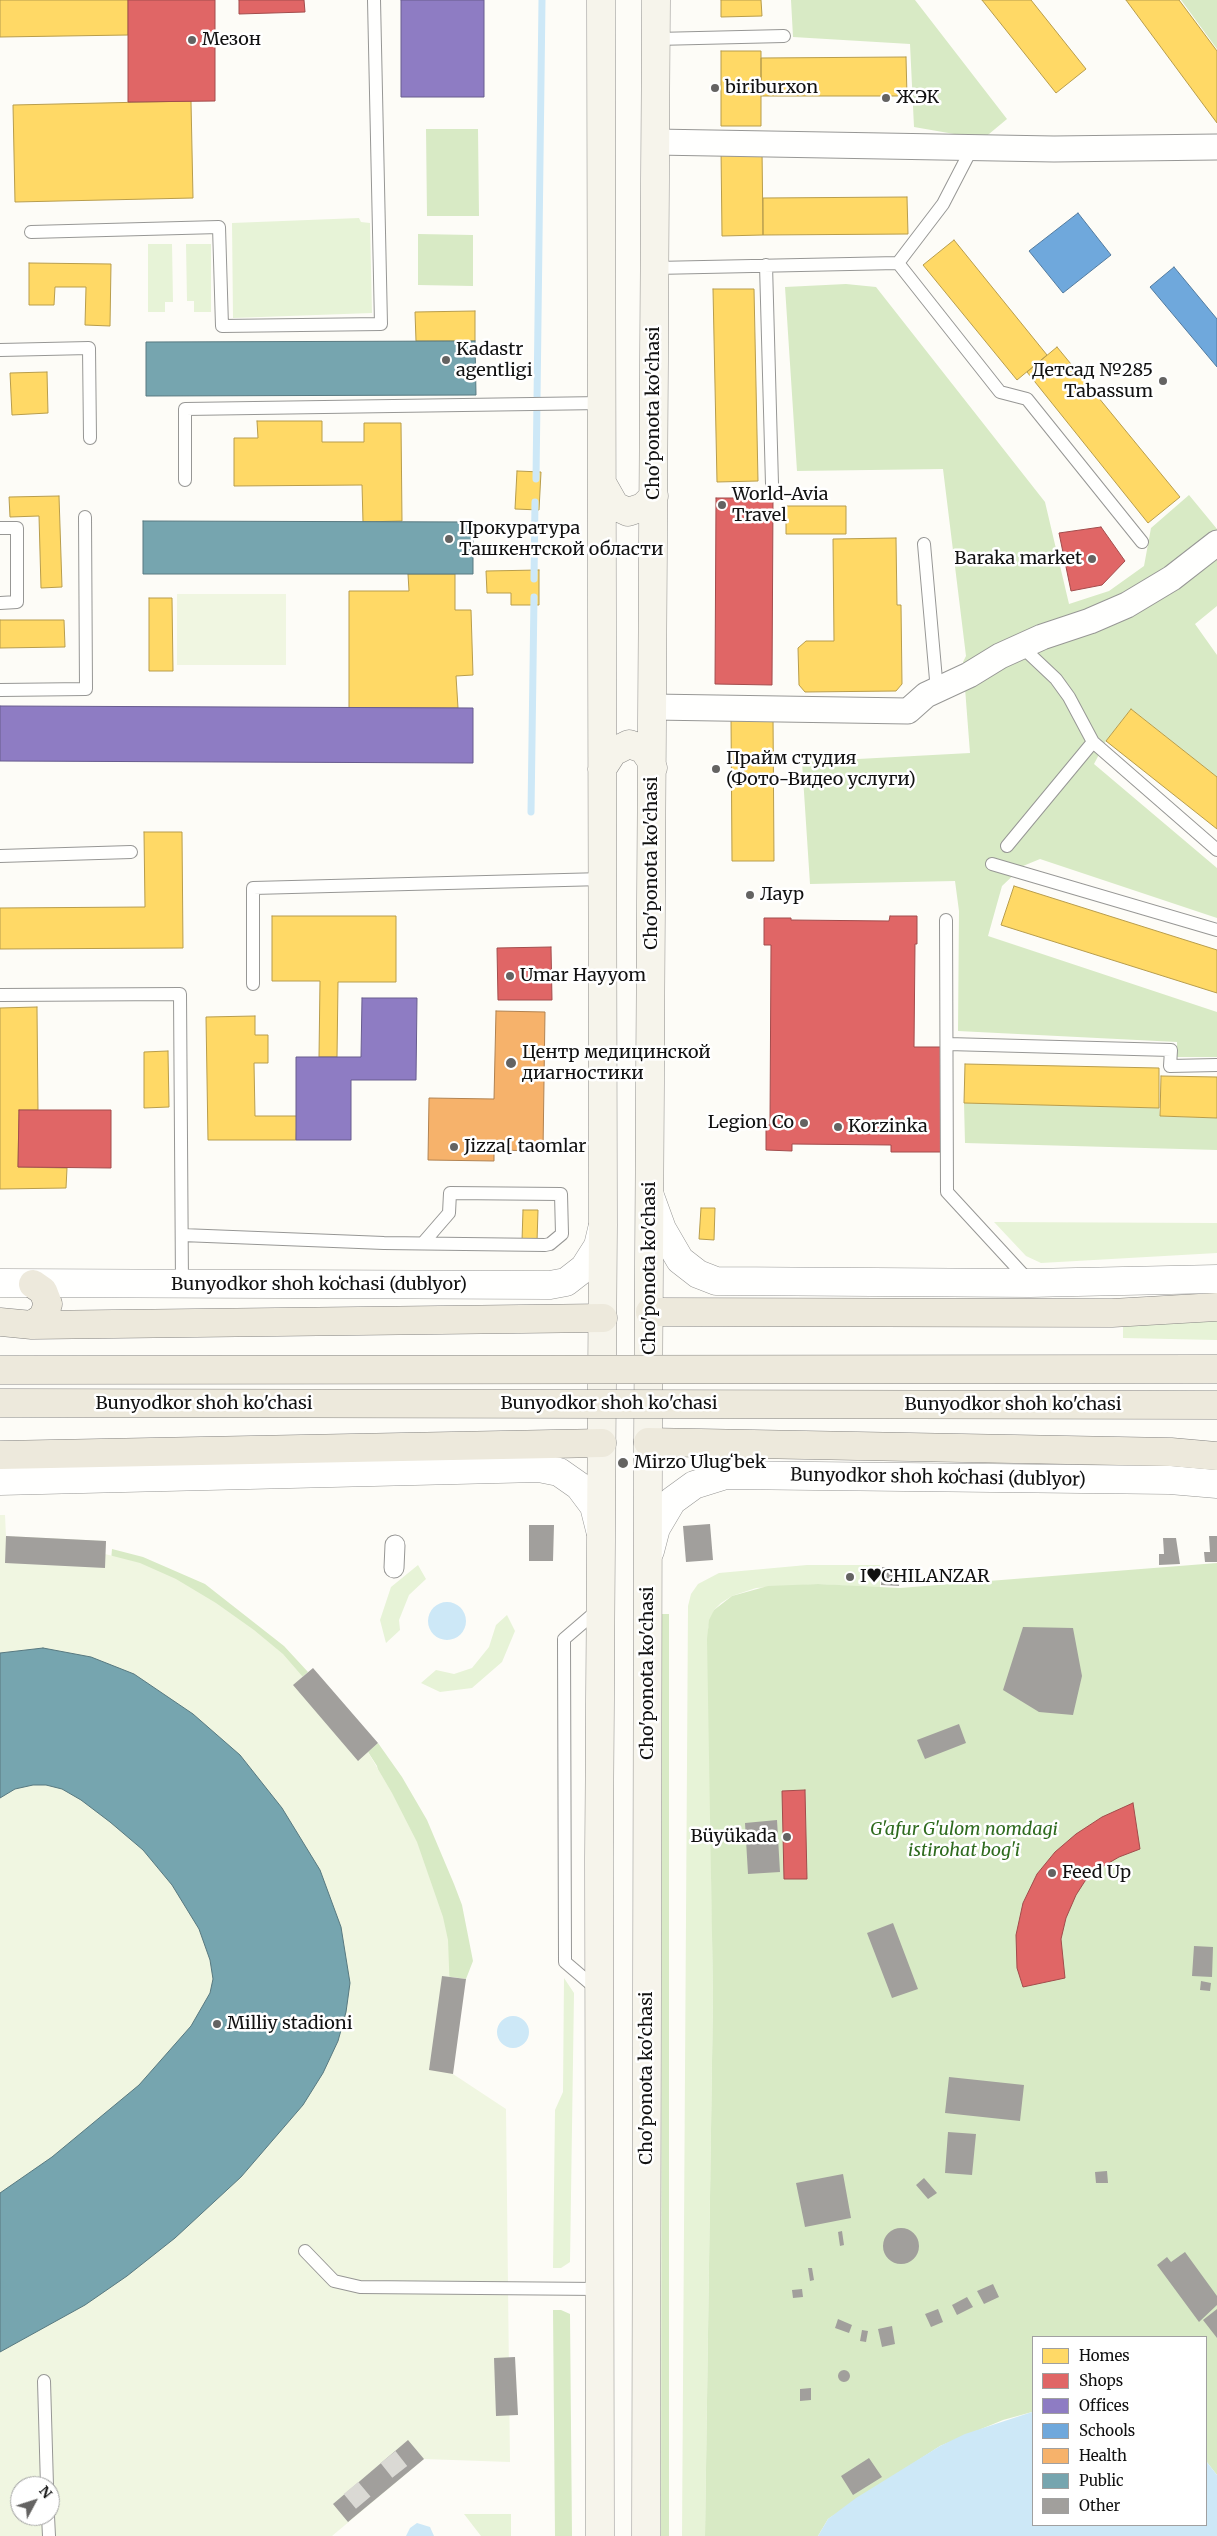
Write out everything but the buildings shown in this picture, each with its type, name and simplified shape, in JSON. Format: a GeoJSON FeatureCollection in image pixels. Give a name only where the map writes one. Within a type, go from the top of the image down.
{"type":"FeatureCollection","features":[{"type":"Feature","properties":{"kind":"main road"},"geometry":{"type":"LineString","coordinates":[[600,2536],[599,1992],[603,1318],[601,0]]}},
{"type":"Feature","properties":{"kind":"main road","name":"Cho'ponota ko'chasi"},"geometry":{"type":"LineString","coordinates":[[646,2536],[648,1442],[656,0]]}},
{"type":"Feature","properties":{"kind":"main road"},"geometry":{"type":"LineString","coordinates":[[602,483],[615,506],[628,512],[643,507],[654,496]]}},
{"type":"Feature","properties":{"kind":"main road"},"geometry":{"type":"LineString","coordinates":[[602,769],[613,752],[629,744],[640,746],[646,752],[653,768]]}},
{"type":"Feature","properties":{"kind":"main road"},"geometry":{"type":"LineString","coordinates":[[32,1325],[44,1317],[48,1304],[43,1291],[33,1284]]}},
{"type":"Feature","properties":{"kind":"main road"},"geometry":{"type":"LineString","coordinates":[[650,1312],[1112,1312],[1217,1307]]}},
{"type":"Feature","properties":{"kind":"main road"},"geometry":{"type":"LineString","coordinates":[[0,1322],[32,1325],[603,1318]]}},
{"type":"Feature","properties":{"kind":"main road","name":"Bunyodkor shoh ko'chasi"},"geometry":{"type":"LineString","coordinates":[[0,1370],[1217,1369]]}},
{"type":"Feature","properties":{"kind":"main road","name":"Bunyodkor shoh ko'chasi"},"geometry":{"type":"LineString","coordinates":[[0,1403],[1217,1405]]}},
{"type":"Feature","properties":{"kind":"main road"},"geometry":{"type":"LineString","coordinates":[[648,1442],[1171,1452],[1217,1456]]}},
{"type":"Feature","properties":{"kind":"main road"},"geometry":{"type":"LineString","coordinates":[[0,1455],[602,1444]]}},
{"type":"Feature","properties":{"kind":"street"},"geometry":{"type":"LineString","coordinates":[[655,142],[972,148],[1217,147]]}},
{"type":"Feature","properties":{"kind":"street"},"geometry":{"type":"LineString","coordinates":[[653,707],[908,711],[926,695],[1021,646],[1090,621],[1127,605],[1172,578],[1217,543]]}},
{"type":"Feature","properties":{"kind":"street"},"geometry":{"type":"LineString","coordinates":[[650,1196],[662,1230],[680,1260],[698,1274],[716,1282],[1030,1283],[1217,1278]]}},
{"type":"Feature","properties":{"kind":"street","name":"Bunyodkor shoh koʻchasi (dublyor)"},"geometry":{"type":"LineString","coordinates":[[0,1283],[550,1285],[566,1282],[584,1268],[598,1246],[603,1224]]}},
{"type":"Feature","properties":{"kind":"street"},"geometry":{"type":"LineString","coordinates":[[0,1481],[539,1468],[558,1472],[579,1486],[594,1506],[601,1533]]}},
{"type":"Feature","properties":{"kind":"street","name":"Bunyodkor shoh koʻchasi (dublyor)"},"geometry":{"type":"LineString","coordinates":[[648,1563],[656,1528],[672,1501],[694,1485],[726,1475],[1170,1480],[1217,1484]]}},
{"type":"Feature","properties":{"kind":"street"},"geometry":{"type":"LineString","coordinates":[[394,1568],[395,1545]]}},
{"type":"Feature","properties":{"kind":"lane"},"geometry":{"type":"LineString","coordinates":[[31,232],[219,227],[222,326],[381,324],[374,0]]}},
{"type":"Feature","properties":{"kind":"lane"},"geometry":{"type":"LineString","coordinates":[[656,39],[784,36]]}},
{"type":"Feature","properties":{"kind":"lane"},"geometry":{"type":"LineString","coordinates":[[898,263],[943,204],[972,148]]}},
{"type":"Feature","properties":{"kind":"lane"},"geometry":{"type":"LineString","coordinates":[[655,268],[898,263]]}},
{"type":"Feature","properties":{"kind":"lane"},"geometry":{"type":"LineString","coordinates":[[898,263],[1000,392],[1027,398],[1142,542]]}},
{"type":"Feature","properties":{"kind":"lane"},"geometry":{"type":"LineString","coordinates":[[766,265],[772,484]]}},
{"type":"Feature","properties":{"kind":"lane"},"geometry":{"type":"LineString","coordinates":[[0,350],[90,348],[90,438]]}},
{"type":"Feature","properties":{"kind":"lane"},"geometry":{"type":"LineString","coordinates":[[185,480],[185,409],[602,403]]}},
{"type":"Feature","properties":{"kind":"lane"},"geometry":{"type":"LineString","coordinates":[[0,690],[86,689],[85,517]]}},
{"type":"Feature","properties":{"kind":"lane"},"geometry":{"type":"LineString","coordinates":[[0,528],[18,528],[18,538],[17,602],[0,603]]}},
{"type":"Feature","properties":{"kind":"lane"},"geometry":{"type":"LineString","coordinates":[[924,544],[937,691]]}},
{"type":"Feature","properties":{"kind":"lane"},"geometry":{"type":"LineString","coordinates":[[1021,646],[1060,685],[1080,714],[1093,742],[1217,850]]}},
{"type":"Feature","properties":{"kind":"lane"},"geometry":{"type":"LineString","coordinates":[[1007,846],[1093,742]]}},
{"type":"Feature","properties":{"kind":"lane"},"geometry":{"type":"LineString","coordinates":[[0,856],[131,852]]}},
{"type":"Feature","properties":{"kind":"lane"},"geometry":{"type":"LineString","coordinates":[[992,864],[1217,930]]}},
{"type":"Feature","properties":{"kind":"lane"},"geometry":{"type":"LineString","coordinates":[[253,984],[253,888],[602,879]]}},
{"type":"Feature","properties":{"kind":"lane"},"geometry":{"type":"LineString","coordinates":[[946,920],[948,1044],[947,1192],[1030,1283]]}},
{"type":"Feature","properties":{"kind":"lane"},"geometry":{"type":"LineString","coordinates":[[0,995],[180,994],[182,1284]]}},
{"type":"Feature","properties":{"kind":"lane"},"geometry":{"type":"LineString","coordinates":[[948,1044],[1171,1050],[1170,1066],[1217,1065]]}},
{"type":"Feature","properties":{"kind":"lane"},"geometry":{"type":"LineString","coordinates":[[182,1235],[423,1243],[550,1244],[562,1234],[561,1194],[450,1193],[449,1213],[423,1243]]}},
{"type":"Feature","properties":{"kind":"lane"},"geometry":{"type":"LineString","coordinates":[[599,1992],[565,1962],[564,1639],[601,1608]]}},
{"type":"Feature","properties":{"kind":"lane"},"geometry":{"type":"LineString","coordinates":[[306,2251],[334,2281],[360,2287],[600,2289]]}},
{"type":"Feature","properties":{"kind":"lane"},"geometry":{"type":"LineString","coordinates":[[44,2381],[47,2476]]}},
{"type":"Feature","properties":{"kind":"green space"},"geometry":{"type":"Polygon","coordinates":[[[791,0],[915,0],[1007,119],[983,139],[914,127],[910,44],[793,37],[791,0]]]}},
{"type":"Feature","properties":{"kind":"green space"},"geometry":{"type":"Polygon","coordinates":[[[1181,0],[1217,0],[1217,49],[1181,0]]]}},
{"type":"Feature","properties":{"kind":"green space"},"geometry":{"type":"Polygon","coordinates":[[[426,129],[478,129],[479,216],[427,216],[426,129]]]}},
{"type":"Feature","properties":{"kind":"green space"},"geometry":{"type":"Polygon","coordinates":[[[359,218],[361,222],[370,223],[372,313],[233,318],[232,223],[359,218]]]}},
{"type":"Feature","properties":{"kind":"green space"},"geometry":{"type":"Polygon","coordinates":[[[418,234],[473,235],[473,286],[418,285],[418,234]]]}},
{"type":"Feature","properties":{"kind":"green space"},"geometry":{"type":"Polygon","coordinates":[[[148,244],[172,244],[173,302],[165,302],[165,312],[148,312],[148,244]]]}},
{"type":"Feature","properties":{"kind":"green space"},"geometry":{"type":"Polygon","coordinates":[[[186,244],[211,244],[211,312],[194,312],[194,301],[187,301],[186,244]]]}},
{"type":"Feature","properties":{"kind":"green space"},"geometry":{"type":"Polygon","coordinates":[[[846,284],[876,287],[1045,502],[1069,604],[1109,591],[1144,566],[1151,528],[1189,495],[1217,529],[1217,606],[1195,624],[1217,655],[1217,777],[1131,709],[1106,741],[1094,764],[1217,868],[1217,918],[1040,859],[1023,866],[1002,886],[988,936],[1217,1012],[1217,1057],[1177,1057],[1177,1042],[958,1031],[959,911],[955,881],[810,884],[802,762],[970,753],[963,662],[966,656],[943,469],[797,471],[785,287],[846,284]]]}},
{"type":"Feature","properties":{"kind":"green space"},"geometry":{"type":"Polygon","coordinates":[[[177,594],[286,594],[286,665],[177,665],[177,594]]]}},
{"type":"Feature","properties":{"kind":"green space"},"geometry":{"type":"Polygon","coordinates":[[[964,1103],[1159,1108],[1160,1116],[1217,1118],[1217,1150],[965,1143],[964,1103]]]}},
{"type":"Feature","properties":{"kind":"green space"},"geometry":{"type":"Polygon","coordinates":[[[994,1222],[1217,1223],[1217,1253],[1041,1263],[1026,1256],[994,1222]]]}},
{"type":"Feature","properties":{"kind":"green space"},"geometry":{"type":"Polygon","coordinates":[[[1217,1314],[1217,1340],[1123,1338],[1123,1320],[1217,1314]]]}},
{"type":"Feature","properties":{"kind":"green space","name":"Milliy stadioni"},"geometry":{"type":"Polygon","coordinates":[[[0,1515],[5,1515],[6,1536],[106,1541],[105,1554],[140,1563],[176,1579],[216,1603],[254,1630],[283,1654],[368,1752],[417,1842],[443,1917],[448,1940],[453,2074],[506,2109],[510,2462],[424,2459],[332,2536],[0,2536],[0,1515]]]}},
{"type":"Feature","properties":{"kind":"green space"},"geometry":{"type":"Polygon","coordinates":[[[112,1549],[143,1557],[205,1584],[284,1646],[308,1672],[293,1685],[108,1597],[112,1549]]]}},
{"type":"Feature","properties":{"kind":"green space","name":"G'afur G'ulom nomdagi istirohat bog'i"},"geometry":{"type":"Polygon","coordinates":[[[1217,1563],[1217,2475],[1207,2462],[1207,2336],[1032,2336],[1032,2412],[1003,2420],[940,2446],[828,2519],[818,2536],[705,2536],[713,1994],[707,1639],[709,1620],[714,1610],[732,1596],[768,1586],[818,1584],[900,1588],[1217,1563]]]}},
{"type":"Feature","properties":{"kind":"green space"},"geometry":{"type":"Polygon","coordinates":[[[418,1565],[426,1579],[409,1595],[399,1620],[400,1630],[386,1643],[380,1620],[391,1587],[418,1565]]]}},
{"type":"Feature","properties":{"kind":"green space"},"geometry":{"type":"Polygon","coordinates":[[[807,1565],[880,1565],[880,1588],[818,1584],[756,1588],[732,1596],[721,1603],[714,1610],[708,1628],[713,1994],[705,2536],[682,2536],[688,1606],[691,1594],[698,1584],[719,1573],[807,1565]]]}},
{"type":"Feature","properties":{"kind":"green space"},"geometry":{"type":"Polygon","coordinates":[[[662,1614],[669,1614],[669,2536],[661,2536],[662,1614]]]}},
{"type":"Feature","properties":{"kind":"green space"},"geometry":{"type":"Polygon","coordinates":[[[507,1615],[515,1631],[502,1662],[472,1688],[440,1692],[421,1683],[436,1670],[454,1674],[472,1668],[489,1647],[496,1625],[507,1615]]]}},
{"type":"Feature","properties":{"kind":"green space"},"geometry":{"type":"Polygon","coordinates":[[[378,1743],[402,1777],[427,1820],[462,1905],[473,1961],[466,1979],[422,1973],[377,1766],[368,1752],[378,1743]]]}},
{"type":"Feature","properties":{"kind":"green space"},"geometry":{"type":"Polygon","coordinates":[[[564,1978],[574,1993],[570,2262],[561,2268],[553,2268],[555,2110],[563,2092],[564,1978]]]}},
{"type":"Feature","properties":{"kind":"green space"},"geometry":{"type":"Polygon","coordinates":[[[553,2310],[561,2310],[570,2314],[572,2536],[555,2536],[553,2310]]]}},
{"type":"Feature","properties":{"kind":"green space"},"geometry":{"type":"Polygon","coordinates":[[[464,2514],[511,2514],[511,2536],[481,2536],[464,2514]]]}},
{"type":"Feature","properties":{"kind":"water"},"geometry":{"type":"Polygon","coordinates":[[[447,1602],[461,1607],[466,1621],[461,1635],[447,1640],[433,1635],[428,1621],[433,1607],[447,1602]]]}},
{"type":"Feature","properties":{"kind":"water"},"geometry":{"type":"Polygon","coordinates":[[[513,2016],[519,2017],[524,2021],[528,2026],[528,2038],[524,2043],[519,2047],[513,2048],[507,2047],[502,2043],[498,2038],[497,2032],[498,2026],[502,2021],[507,2017],[513,2016]]]}},
{"type":"Feature","properties":{"kind":"water"},"geometry":{"type":"Polygon","coordinates":[[[1032,2412],[1032,2526],[1207,2526],[1207,2462],[1217,2475],[1217,2536],[818,2536],[828,2519],[856,2498],[940,2446],[965,2434],[1032,2412]]]}},
{"type":"Feature","properties":{"kind":"water"},"geometry":{"type":"Polygon","coordinates":[[[417,2523],[430,2527],[434,2536],[406,2536],[410,2528],[417,2523]]]}},
{"type":"Feature","properties":{"kind":"waterway"},"geometry":{"type":"LineString","coordinates":[[536,479],[542,0]]}},
{"type":"Feature","properties":{"kind":"waterway"},"geometry":{"type":"LineString","coordinates":[[534,579],[535,502]]}},
{"type":"Feature","properties":{"kind":"waterway"},"geometry":{"type":"LineString","coordinates":[[531,812],[534,597]]}},
{"type":"Feature","properties":{"kind":"tunnel"},"geometry":{"type":"LineString","coordinates":[[388,2457],[403,2476]]}},
{"type":"Feature","properties":{"kind":"tunnel"},"geometry":{"type":"LineString","coordinates":[[351,2488],[367,2507]]}},
{"type":"Feature","properties":{"kind":"place","name":"Мезон"},"geometry":{"type":"Point","coordinates":[192,40]}},
{"type":"Feature","properties":{"kind":"place","name":"biriburxon"},"geometry":{"type":"Point","coordinates":[715,88]}},
{"type":"Feature","properties":{"kind":"place","name":"ЖЭК"},"geometry":{"type":"Point","coordinates":[886,98]}},
{"type":"Feature","properties":{"kind":"place","name":"Kadastr agentligi"},"geometry":{"type":"Point","coordinates":[446,360]}},
{"type":"Feature","properties":{"kind":"place","name":"Детсад №285 Tabassum"},"geometry":{"type":"Point","coordinates":[1163,381]}},
{"type":"Feature","properties":{"kind":"place","name":"World-Avia Travel"},"geometry":{"type":"Point","coordinates":[722,505]}},
{"type":"Feature","properties":{"kind":"place","name":"Прокуратура Ташкентской области"},"geometry":{"type":"Point","coordinates":[449,539]}},
{"type":"Feature","properties":{"kind":"place","name":"Baraka market"},"geometry":{"type":"Point","coordinates":[1092,559]}},
{"type":"Feature","properties":{"kind":"place","name":"Прайм студия (Фото-Видео услуги)"},"geometry":{"type":"Point","coordinates":[716,769]}},
{"type":"Feature","properties":{"kind":"place","name":"Лаур"},"geometry":{"type":"Point","coordinates":[750,895]}},
{"type":"Feature","properties":{"kind":"place","name":"Umar Hayyom"},"geometry":{"type":"Point","coordinates":[510,976]}},
{"type":"Feature","properties":{"kind":"place","name":"Центр медицинской диагностики"},"geometry":{"type":"Point","coordinates":[511,1063]}},
{"type":"Feature","properties":{"kind":"place","name":"Legion Co"},"geometry":{"type":"Point","coordinates":[804,1123]}},
{"type":"Feature","properties":{"kind":"place","name":"Korzinka"},"geometry":{"type":"Point","coordinates":[838,1127]}},
{"type":"Feature","properties":{"kind":"place","name":"Jizza[ taomlar"},"geometry":{"type":"Point","coordinates":[454,1147]}},
{"type":"Feature","properties":{"kind":"place","name":"Mirzo Ulugʻbek"},"geometry":{"type":"Point","coordinates":[623,1463]}},
{"type":"Feature","properties":{"kind":"place","name":"I♥CHILANZAR"},"geometry":{"type":"Point","coordinates":[850,1577]}},
{"type":"Feature","properties":{"kind":"place","name":"Büyükada"},"geometry":{"type":"Point","coordinates":[787,1837]}},
{"type":"Feature","properties":{"kind":"place","name":"Feed Up"},"geometry":{"type":"Point","coordinates":[1052,1873]}},
{"type":"Feature","properties":{"kind":"place","name":"Milliy stadioni"},"geometry":{"type":"Point","coordinates":[217,2024]}}]}
